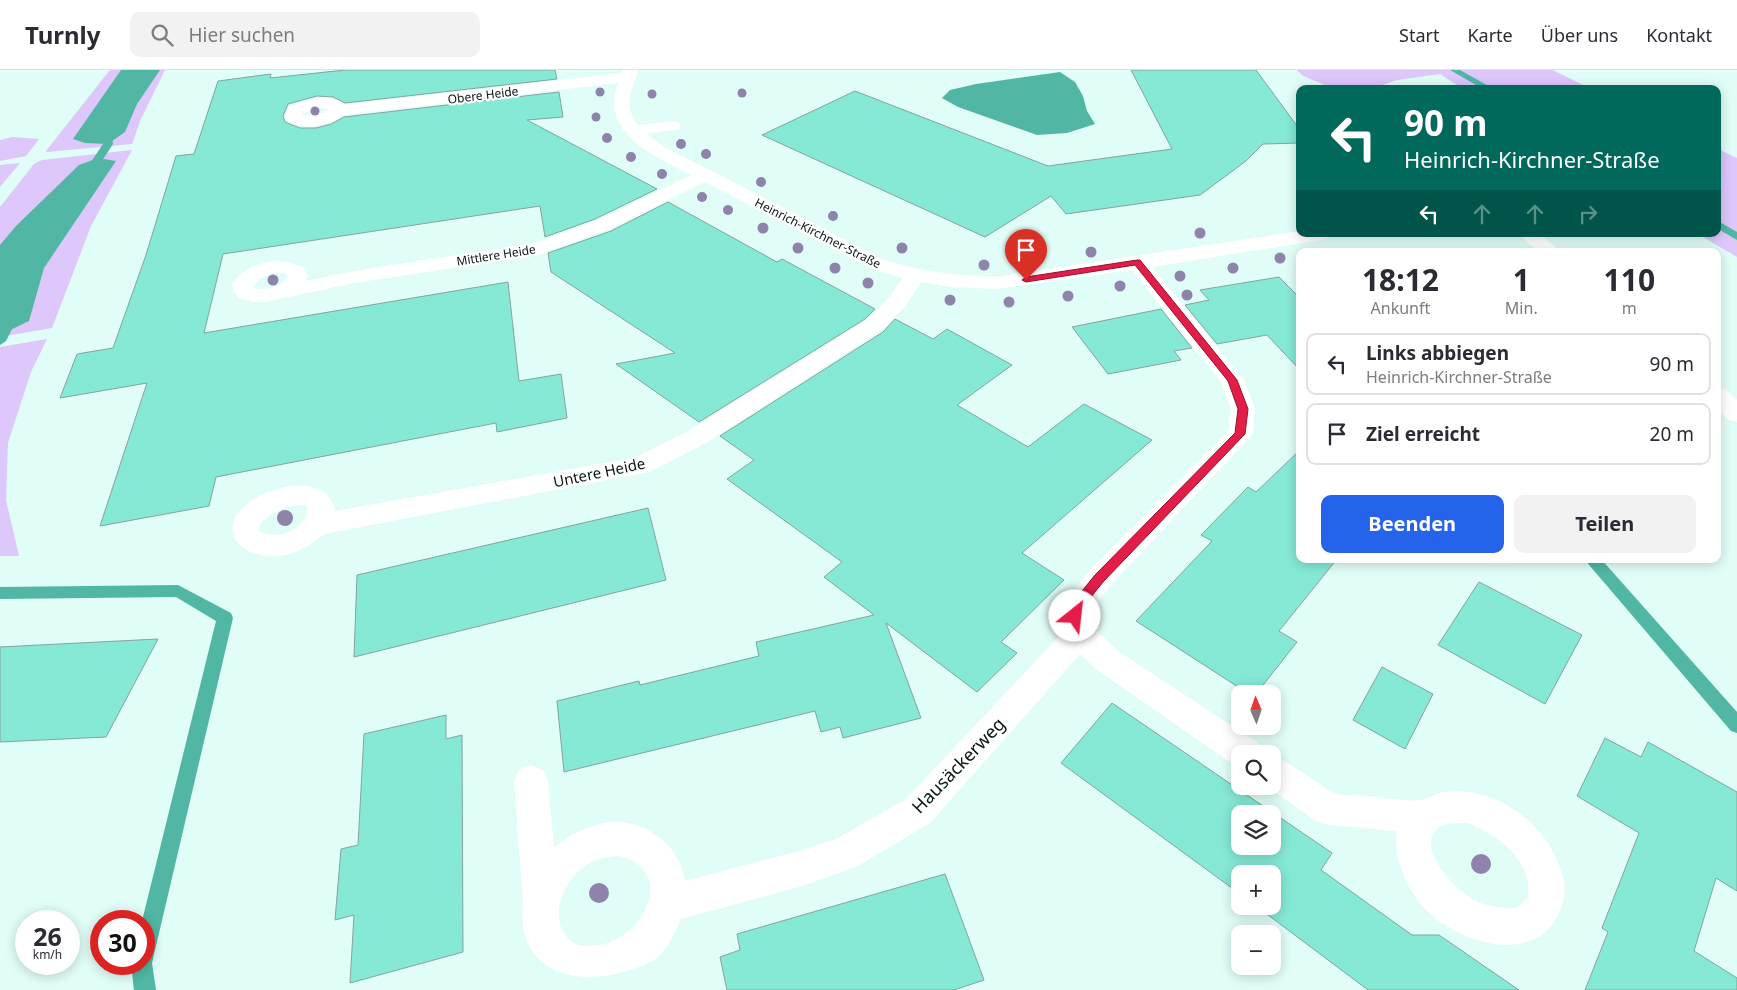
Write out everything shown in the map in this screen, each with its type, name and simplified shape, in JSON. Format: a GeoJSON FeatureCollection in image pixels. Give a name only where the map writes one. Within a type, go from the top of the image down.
{"type":"FeatureCollection","features":[{"type":"Feature","properties":{"kind":"street","name":"Obere Heide"},"geometry":{"type":"LineString","coordinates":[[338,111],[630,73]]}},
{"type":"Feature","properties":{"kind":"street","name":"Heinrich-Kirchner-Straße"},"geometry":{"type":"LineString","coordinates":[[630,73],[620,103],[624,118],[634,132],[657,150],[877,264],[915,275],[950,281],[996,283],[1302,237]]}},
{"type":"Feature","properties":{"kind":"street","name":"Mittlere Heide"},"geometry":{"type":"LineString","coordinates":[[274,294],[354,277],[538,248],[565,241],[706,176]]}},
{"type":"Feature","properties":{"kind":"street"},"geometry":{"type":"LineString","coordinates":[[1532,237],[1546,248]]}},
{"type":"Feature","properties":{"kind":"street"},"geometry":{"type":"LineString","coordinates":[[1137,262],[1232,380],[1243,409],[1240,434],[1099,578],[1083,599],[1075,616],[1076,626],[1080,634],[1107,660],[1233,745]]}},
{"type":"Feature","properties":{"kind":"street","name":"Untere Heide"},"geometry":{"type":"LineString","coordinates":[[316,525],[640,466],[698,437],[874,324],[897,302],[915,275]]}},
{"type":"Feature","properties":{"kind":"street"},"geometry":{"type":"LineString","coordinates":[[1721,399],[1737,414]]}},
{"type":"Feature","properties":{"kind":"street","name":"Hausäckerweg"},"geometry":{"type":"LineString","coordinates":[[667,904],[799,869],[845,854],[918,811],[1080,634]]}},
{"type":"Feature","properties":{"kind":"street"},"geometry":{"type":"LineString","coordinates":[[1281,777],[1328,809],[1422,817]]}},
{"type":"Feature","properties":{"kind":"street"},"geometry":{"type":"LineString","coordinates":[[531,781],[540,926],[549,945],[563,959],[583,965],[605,966],[628,957],[646,943],[660,924],[667,904],[668,884],[663,866],[651,852],[636,843],[617,839],[598,842],[577,851],[560,866],[547,884],[540,905]]}},
{"type":"Feature","properties":{"kind":"lane"},"geometry":{"type":"LineString","coordinates":[[634,132],[673,126]]}},
{"type":"Feature","properties":{"kind":"shaded area"},"geometry":{"type":"Polygon","coordinates":[[[110,70],[165,70],[141,119],[132,144],[47,152],[46,151],[110,70]]]}},
{"type":"Feature","properties":{"kind":"shaded area"},"geometry":{"type":"Polygon","coordinates":[[[121,70],[160,70],[137,104],[125,132],[108,144],[85,143],[73,139],[121,70]]]}},
{"type":"Feature","properties":{"kind":"shaded area"},"geometry":{"type":"Polygon","coordinates":[[[1297,70],[1553,70],[1583,85],[1457,85],[1440,74],[1397,80],[1383,85],[1325,85],[1303,76],[1297,70]]]}},
{"type":"Feature","properties":{"kind":"shaded area"},"geometry":{"type":"Polygon","coordinates":[[[1060,72],[1075,82],[1083,96],[1087,111],[1095,124],[1067,133],[1037,135],[958,107],[942,98],[950,90],[976,84],[1060,72]]]}},
{"type":"Feature","properties":{"kind":"shaded area"},"geometry":{"type":"Polygon","coordinates":[[[13,137],[39,139],[26,156],[0,161],[0,140],[13,137]]]}},
{"type":"Feature","properties":{"kind":"shaded area"},"geometry":{"type":"Polygon","coordinates":[[[132,150],[91,226],[52,328],[0,337],[0,207],[34,164],[42,160],[132,150]]]}},
{"type":"Feature","properties":{"kind":"shaded area"},"geometry":{"type":"Polygon","coordinates":[[[1721,150],[1737,158],[1737,257],[1703,237],[1721,237],[1721,150]]]}},
{"type":"Feature","properties":{"kind":"shaded area"},"geometry":{"type":"Polygon","coordinates":[[[98,158],[116,161],[44,268],[29,321],[0,333],[0,245],[16,226],[79,165],[98,158]]]}},
{"type":"Feature","properties":{"kind":"shaded area"},"geometry":{"type":"Polygon","coordinates":[[[20,163],[0,187],[0,165],[20,163]]]}},
{"type":"Feature","properties":{"kind":"shaded area"},"geometry":{"type":"Polygon","coordinates":[[[47,339],[31,372],[8,443],[6,500],[19,556],[0,556],[0,347],[47,339]]]}},
{"type":"Feature","properties":{"kind":"building"},"geometry":{"type":"Polygon","coordinates":[[[345,70],[555,70],[557,79],[345,103],[333,97],[317,96],[288,104],[283,116],[285,122],[300,128],[316,128],[331,124],[344,117],[559,92],[563,117],[527,120],[657,189],[595,219],[545,237],[540,206],[223,254],[204,333],[508,282],[519,381],[561,374],[567,418],[497,432],[496,423],[216,477],[209,506],[100,526],[147,383],[60,398],[77,354],[113,348],[146,255],[176,156],[194,154],[218,81],[271,74],[270,78],[345,70]]]}},
{"type":"Feature","properties":{"kind":"building"},"geometry":{"type":"Polygon","coordinates":[[[1131,70],[1256,70],[1296,125],[1296,143],[1263,144],[1246,161],[1200,195],[1066,214],[1051,196],[985,237],[762,135],[855,91],[1048,166],[1172,149],[1131,70]]]}},
{"type":"Feature","properties":{"kind":"building"},"geometry":{"type":"Polygon","coordinates":[[[668,202],[777,262],[782,259],[875,309],[865,319],[699,422],[616,364],[675,353],[551,272],[548,253],[611,231],[668,202]]]}},
{"type":"Feature","properties":{"kind":"building"},"geometry":{"type":"Polygon","coordinates":[[[1279,277],[1296,294],[1296,366],[1267,335],[1217,344],[1185,305],[1209,300],[1200,290],[1279,277]]]}},
{"type":"Feature","properties":{"kind":"building"},"geometry":{"type":"Polygon","coordinates":[[[1161,309],[1192,348],[1174,351],[1181,360],[1108,374],[1072,327],[1161,309]]]}},
{"type":"Feature","properties":{"kind":"building"},"geometry":{"type":"Polygon","coordinates":[[[895,319],[933,339],[947,329],[1012,365],[957,405],[1028,447],[1084,404],[1152,440],[1022,553],[1064,580],[1001,642],[1017,653],[977,692],[886,623],[921,718],[843,738],[840,727],[821,732],[815,711],[564,772],[557,701],[639,681],[640,685],[759,656],[756,642],[874,615],[824,577],[842,562],[727,479],[754,460],[720,436],[883,332],[895,319]]]}},
{"type":"Feature","properties":{"kind":"building"},"geometry":{"type":"Polygon","coordinates":[[[1296,454],[1296,563],[1334,563],[1279,631],[1297,642],[1263,685],[1235,685],[1136,621],[1212,541],[1201,535],[1248,487],[1256,492],[1296,454]]]}},
{"type":"Feature","properties":{"kind":"building"},"geometry":{"type":"Polygon","coordinates":[[[648,508],[666,580],[354,657],[357,575],[648,508]]]}},
{"type":"Feature","properties":{"kind":"building"},"geometry":{"type":"Polygon","coordinates":[[[1479,582],[1582,635],[1545,704],[1438,645],[1479,582]]]}},
{"type":"Feature","properties":{"kind":"building"},"geometry":{"type":"Polygon","coordinates":[[[158,639],[106,737],[0,742],[0,647],[158,639]]]}},
{"type":"Feature","properties":{"kind":"building"},"geometry":{"type":"Polygon","coordinates":[[[1382,667],[1433,694],[1405,749],[1353,720],[1382,667]]]}},
{"type":"Feature","properties":{"kind":"building"},"geometry":{"type":"Polygon","coordinates":[[[1112,703],[1231,784],[1231,795],[1247,795],[1262,805],[1231,805],[1231,855],[1281,855],[1281,818],[1332,853],[1321,870],[1412,935],[1439,935],[1519,990],[1368,990],[1268,915],[1281,915],[1281,865],[1231,865],[1231,887],[1061,763],[1112,703]]]}},
{"type":"Feature","properties":{"kind":"building"},"geometry":{"type":"Polygon","coordinates":[[[446,715],[446,739],[462,735],[463,952],[350,983],[354,915],[335,920],[341,849],[358,845],[364,734],[446,715]]]}},
{"type":"Feature","properties":{"kind":"building"},"geometry":{"type":"Polygon","coordinates":[[[1605,738],[1641,757],[1648,742],[1737,792],[1737,891],[1716,878],[1694,951],[1737,978],[1737,990],[1585,990],[1608,932],[1602,928],[1639,833],[1577,796],[1605,738]]]}},
{"type":"Feature","properties":{"kind":"building"},"geometry":{"type":"Polygon","coordinates":[[[945,874],[984,980],[954,990],[727,990],[720,957],[740,950],[737,934],[945,874]]]}},
{"type":"Feature","properties":{"kind":"waterway"},"geometry":{"type":"LineString","coordinates":[[1454,70],[1482,85]]}},
{"type":"Feature","properties":{"kind":"waterway"},"geometry":{"type":"LineString","coordinates":[[88,174],[108,144],[106,132],[108,126]]}},
{"type":"Feature","properties":{"kind":"waterway"},"geometry":{"type":"LineString","coordinates":[[1721,226],[1737,237]]}},
{"type":"Feature","properties":{"kind":"waterway"},"geometry":{"type":"LineString","coordinates":[[0,341],[14,313]]}},
{"type":"Feature","properties":{"kind":"waterway"},"geometry":{"type":"LineString","coordinates":[[1595,563],[1737,725]]}},
{"type":"Feature","properties":{"kind":"waterway"},"geometry":{"type":"LineString","coordinates":[[0,593],[178,591],[225,618],[155,911]]}},
{"type":"Feature","properties":{"kind":"waterway"},"geometry":{"type":"LineString","coordinates":[[143,975],[145,990]]}},
{"type":"Feature","properties":{"kind":"route"},"geometry":{"type":"LineString","coordinates":[[1026,280],[1137,262],[1232,380],[1243,409],[1240,434],[1099,578],[1083,599],[1075,616]]}}]}
